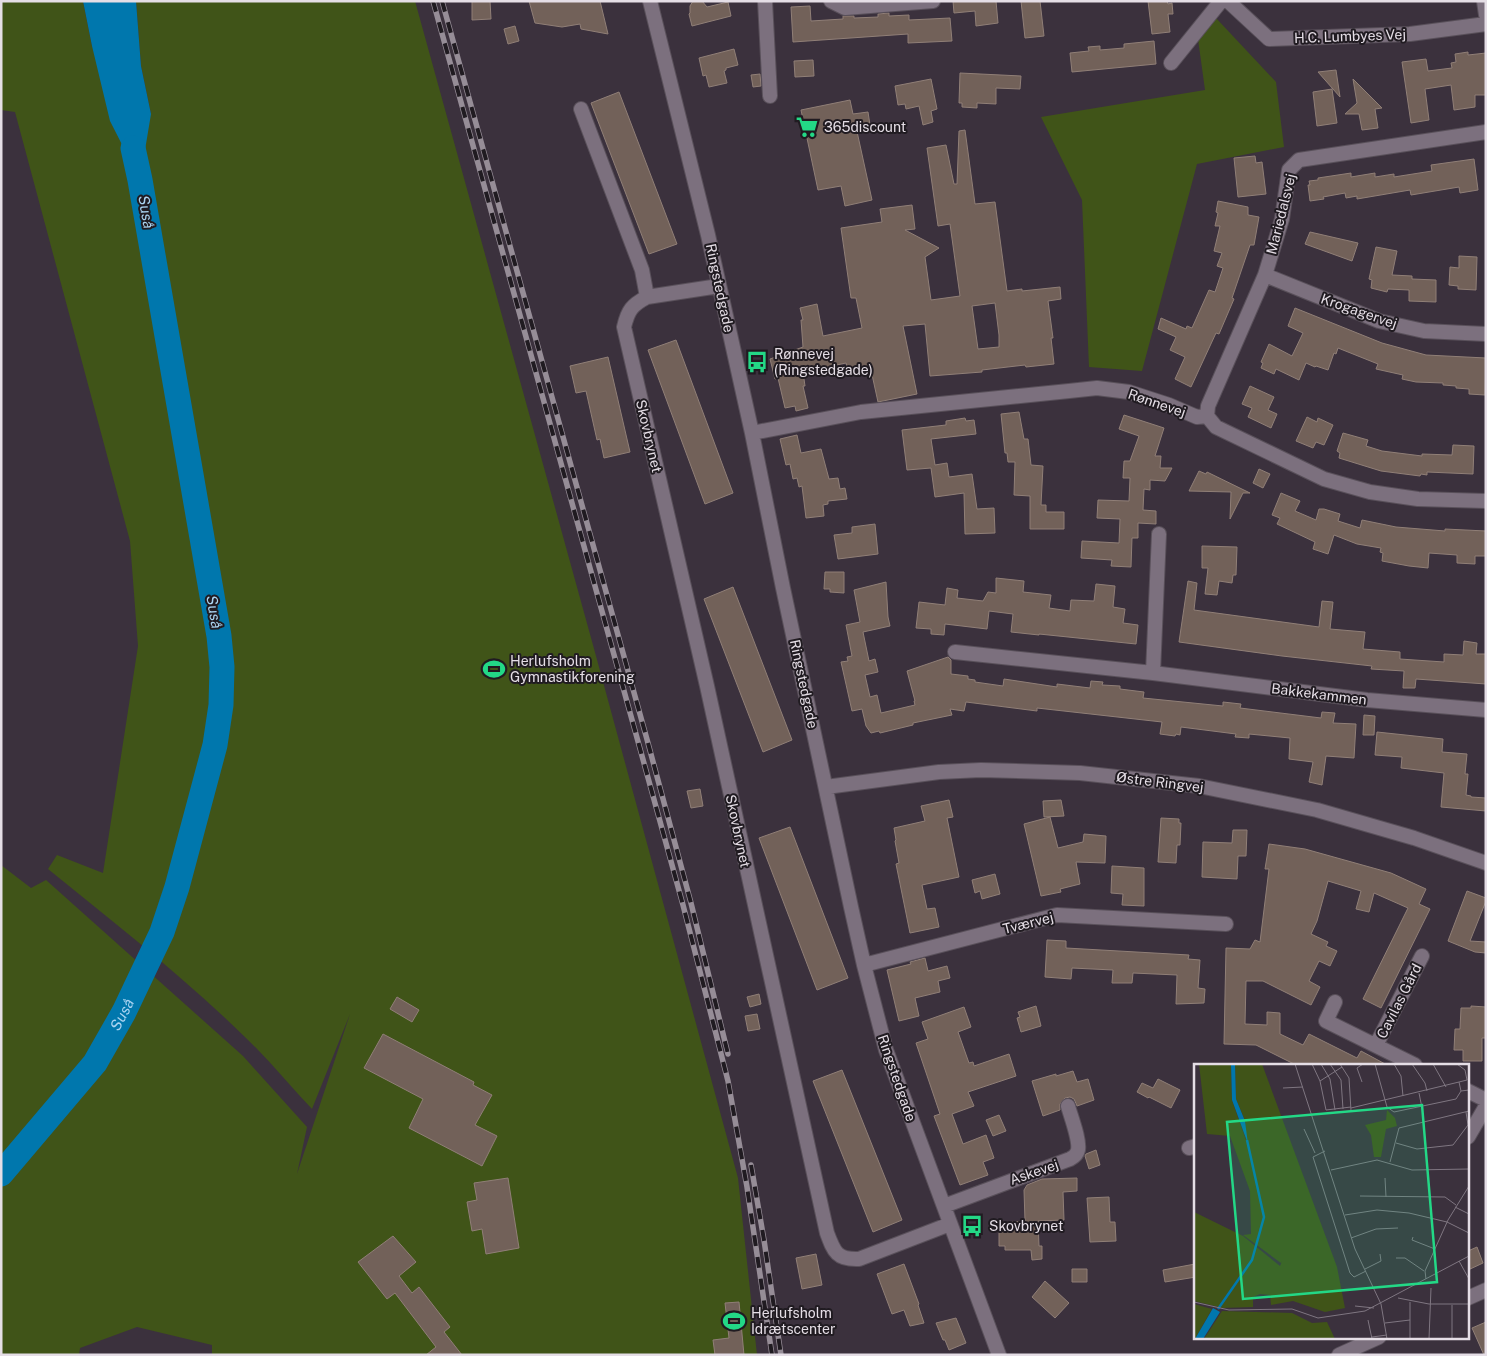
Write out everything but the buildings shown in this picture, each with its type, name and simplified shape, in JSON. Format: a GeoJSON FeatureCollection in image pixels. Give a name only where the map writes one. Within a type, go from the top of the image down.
{"type":"FeatureCollection","features":[{"type":"Feature","properties":{"kind":"street","name":"Ringstedgade"},"geometry":{"type":"LineString","coordinates":[[650,1],[708,235],[752,432],[783,588],[864,965],[886,1050],[999,1355]]}},
{"type":"Feature","properties":{"kind":"street"},"geometry":{"type":"LineString","coordinates":[[764,1],[770,96]]}},
{"type":"Feature","properties":{"kind":"street"},"geometry":{"type":"LineString","coordinates":[[832,1],[845,8],[932,1]]}},
{"type":"Feature","properties":{"kind":"street"},"geometry":{"type":"LineString","coordinates":[[1171,62],[1221,1]]}},
{"type":"Feature","properties":{"kind":"street","name":"H.C. Lumbyes Vej"},"geometry":{"type":"LineString","coordinates":[[1228,1],[1269,39],[1410,34],[1486,24]]}},
{"type":"Feature","properties":{"kind":"street"},"geometry":{"type":"LineString","coordinates":[[1484,1],[1486,15]]}},
{"type":"Feature","properties":{"kind":"street"},"geometry":{"type":"LineString","coordinates":[[581,109],[642,270],[648,297]]}},
{"type":"Feature","properties":{"kind":"street","name":"Mariedalsvej"},"geometry":{"type":"LineString","coordinates":[[1207,416],[1208,406],[1264,275],[1282,219],[1289,170],[1299,160],[1486,132]]}},
{"type":"Feature","properties":{"kind":"street","name":"Krogagervej"},"geometry":{"type":"LineString","coordinates":[[1264,275],[1379,321],[1424,331],[1486,334]]}},
{"type":"Feature","properties":{"kind":"street","name":"Skovbrynet"},"geometry":{"type":"LineString","coordinates":[[719,286],[648,297],[630,309],[624,327],[709,696],[826,1232],[831,1246],[839,1257],[849,1260],[859,1259],[950,1224]]}},
{"type":"Feature","properties":{"kind":"street","name":"Rønnevej"},"geometry":{"type":"LineString","coordinates":[[752,432],[861,412],[1097,388],[1128,392],[1169,405],[1197,417],[1207,416],[1216,427],[1324,479],[1370,492],[1418,498],[1486,501]]}},
{"type":"Feature","properties":{"kind":"street"},"geometry":{"type":"LineString","coordinates":[[1153,673],[1159,534]]}},
{"type":"Feature","properties":{"kind":"street","name":"Bakkekammen"},"geometry":{"type":"LineString","coordinates":[[955,652],[1153,673],[1367,700],[1486,710]]}},
{"type":"Feature","properties":{"kind":"street","name":"Østre Ringvej"},"geometry":{"type":"LineString","coordinates":[[826,786],[939,772],[981,770],[1080,773],[1199,786],[1317,810],[1414,838],[1486,863]]}},
{"type":"Feature","properties":{"kind":"street","name":"Tværvej"},"geometry":{"type":"LineString","coordinates":[[864,965],[1057,915],[1226,924]]}},
{"type":"Feature","properties":{"kind":"street","name":"Cavilas Gård"},"geometry":{"type":"LineString","coordinates":[[1376,1045],[1422,956]]}},
{"type":"Feature","properties":{"kind":"street","name":"Cavilas Gård"},"geometry":{"type":"LineString","coordinates":[[1335,1002],[1326,1021],[1413,1064]]}},
{"type":"Feature","properties":{"kind":"street"},"geometry":{"type":"LineString","coordinates":[[1470,1092],[1486,1100]]}},
{"type":"Feature","properties":{"kind":"street","name":"Askevej"},"geometry":{"type":"LineString","coordinates":[[944,1206],[1075,1156],[1078,1142],[1068,1106]]}},
{"type":"Feature","properties":{"kind":"street"},"geometry":{"type":"LineString","coordinates":[[1470,1134],[1486,1106]]}},
{"type":"Feature","properties":{"kind":"street"},"geometry":{"type":"LineString","coordinates":[[1470,1297],[1486,1290]]}},
{"type":"Feature","properties":{"kind":"street"},"geometry":{"type":"LineString","coordinates":[[1339,1355],[1377,1338]]}},
{"type":"Feature","properties":{"kind":"green space"},"geometry":{"type":"Polygon","coordinates":[[[1,1],[83,1],[92,46],[151,114],[141,66],[136,1],[415,1],[738,1178],[757,1355],[212,1355],[212,1345],[137,1327],[80,1348],[79,1355],[1,1355],[1,865],[31,888],[46,880],[243,1056],[307,1127],[297,1174],[350,1014],[312,1109],[255,1047],[199,994],[48,869],[57,855],[103,873],[138,646],[130,541],[15,112],[1,110],[1,1]]]}},
{"type":"Feature","properties":{"kind":"green space"},"geometry":{"type":"Polygon","coordinates":[[[1216,18],[1276,82],[1284,147],[1197,164],[1142,371],[1089,367],[1082,200],[1041,117],[1205,90],[1198,39],[1216,18]]]}},
{"type":"Feature","properties":{"kind":"water"},"geometry":{"type":"Polygon","coordinates":[[[83,1],[136,1],[141,66],[151,114],[140,180],[110,121],[83,1]]]}},
{"type":"Feature","properties":{"kind":"waterway","name":"Suså"},"geometry":{"type":"LineString","coordinates":[[1,1174],[95,1063],[124,1012],[162,932],[177,887],[215,745],[221,705],[222,667],[219,636],[133,148]]}},
{"type":"Feature","properties":{"kind":"railway"},"geometry":{"type":"LineString","coordinates":[[433,1],[683,905],[728,1081],[747,1187],[772,1355]]}},
{"type":"Feature","properties":{"kind":"railway"},"geometry":{"type":"LineString","coordinates":[[442,1],[648,743],[691,903],[728,1054]]}},
{"type":"Feature","properties":{"kind":"railway"},"geometry":{"type":"LineString","coordinates":[[751,1165],[781,1355]]}},
{"type":"Feature","properties":{"kind":"place","name":"365discount"},"geometry":{"type":"Point","coordinates":[807,127]}},
{"type":"Feature","properties":{"kind":"place","name":"Rønnevej (Ringstedgade)"},"geometry":{"type":"Point","coordinates":[757,362]}},
{"type":"Feature","properties":{"kind":"place","name":"Herlufsholm Gymnastikforening"},"geometry":{"type":"Point","coordinates":[494,669]}},
{"type":"Feature","properties":{"kind":"place","name":"Skovbrynet"},"geometry":{"type":"Point","coordinates":[972,1226]}},
{"type":"Feature","properties":{"kind":"place","name":"Herlufsholm Idrætscenter"},"geometry":{"type":"Point","coordinates":[734,1321]}}]}
